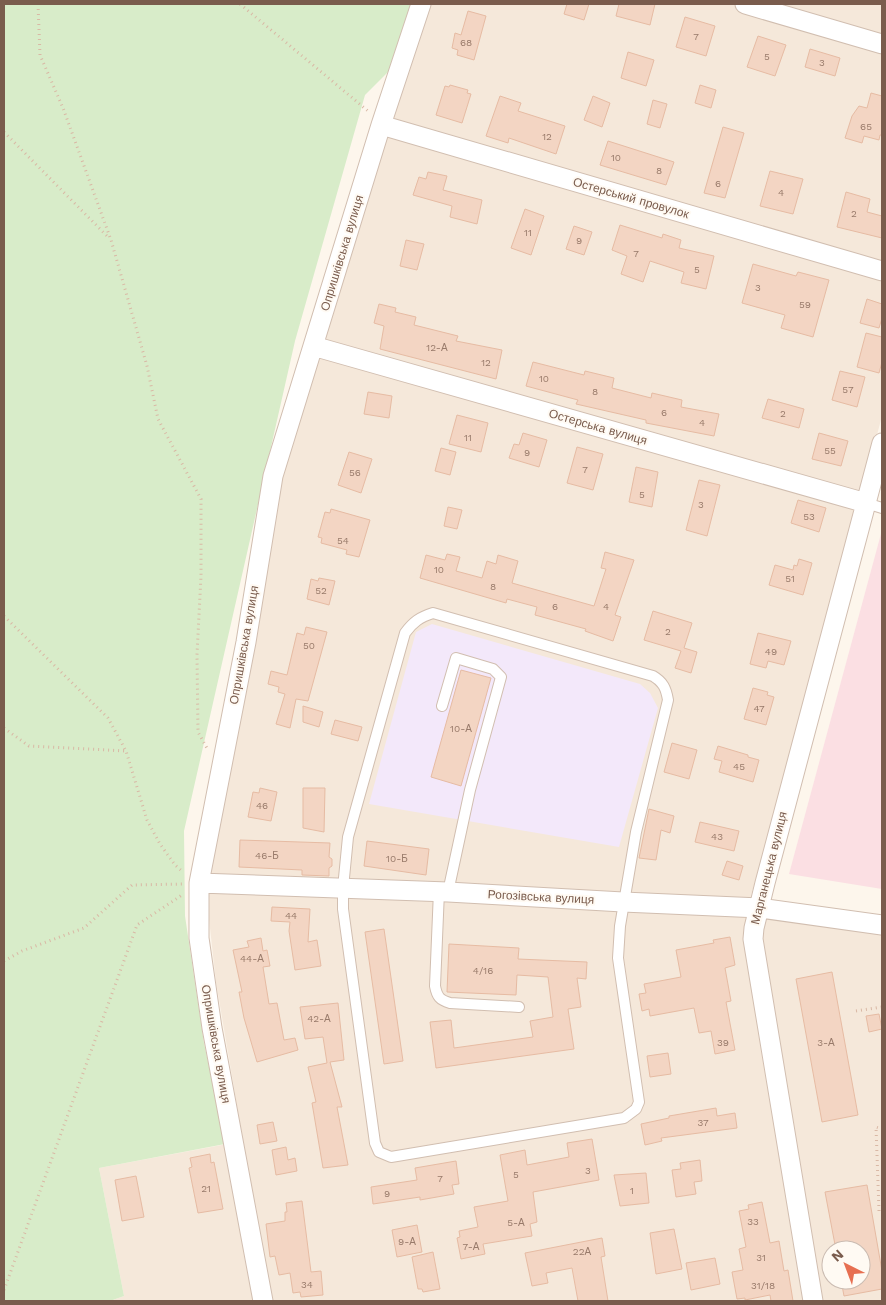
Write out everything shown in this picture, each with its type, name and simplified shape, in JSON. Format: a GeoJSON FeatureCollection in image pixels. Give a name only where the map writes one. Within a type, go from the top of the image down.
{"type":"FeatureCollection","features":[{"type":"Feature","properties":{"kind":"street","name":"Опришківська вулиця"},"geometry":{"type":"LineString","coordinates":[[263,1301],[211,1019],[199,938],[199,883],[246,642],[273,476],[380,125],[421,4]]}},
{"type":"Feature","properties":{"kind":"street"},"geometry":{"type":"LineString","coordinates":[[745,4],[882,44]]}},
{"type":"Feature","properties":{"kind":"street","name":"Остерський провулок"},"geometry":{"type":"LineString","coordinates":[[380,125],[882,271]]}},
{"type":"Feature","properties":{"kind":"street","name":"Остерська вулиця"},"geometry":{"type":"LineString","coordinates":[[313,346],[874,505]]}},
{"type":"Feature","properties":{"kind":"street","name":"Марганецька вулиця"},"geometry":{"type":"LineString","coordinates":[[812,1301],[753,939],[765,883],[874,505],[882,443]]}},
{"type":"Feature","properties":{"kind":"street","name":"Рогозівська вулиця"},"geometry":{"type":"LineString","coordinates":[[199,883],[443,892],[760,908],[882,925]]}},
{"type":"Feature","properties":{"kind":"lane"},"geometry":{"type":"LineString","coordinates":[[433,613],[653,676],[660,680],[666,689],[668,700],[636,832],[623,902],[618,958],[639,1102],[636,1109],[624,1118],[391,1157],[379,1152],[375,1143],[343,909],[343,888],[348,837],[405,634],[411,624],[421,616],[433,613]]}},
{"type":"Feature","properties":{"kind":"lane"},"geometry":{"type":"LineString","coordinates":[[442,706],[456,658],[493,669],[501,677],[443,892],[435,986],[437,996],[442,1001],[450,1003],[519,1008]]}},
{"type":"Feature","properties":{"kind":"path"},"geometry":{"type":"LineString","coordinates":[[38,4],[40,54],[63,108],[111,240],[147,366],[158,419],[201,499],[201,576],[197,655],[198,732],[220,774]]}},
{"type":"Feature","properties":{"kind":"path"},"geometry":{"type":"LineString","coordinates":[[240,4],[362,105],[380,125]]}},
{"type":"Feature","properties":{"kind":"path"},"geometry":{"type":"LineString","coordinates":[[4,132],[111,240]]}},
{"type":"Feature","properties":{"kind":"path"},"geometry":{"type":"LineString","coordinates":[[4,616],[108,718],[126,752],[147,820],[160,844],[175,865],[199,883]]}},
{"type":"Feature","properties":{"kind":"path"},"geometry":{"type":"LineString","coordinates":[[4,728],[29,746],[126,752]]}},
{"type":"Feature","properties":{"kind":"path"},"geometry":{"type":"LineString","coordinates":[[4,960],[22,951],[84,928],[132,885],[199,883]]}},
{"type":"Feature","properties":{"kind":"path"},"geometry":{"type":"LineString","coordinates":[[4,1290],[137,925],[199,883]]}},
{"type":"Feature","properties":{"kind":"path"},"geometry":{"type":"LineString","coordinates":[[856,1011],[882,1007]]}},
{"type":"Feature","properties":{"kind":"path"},"geometry":{"type":"LineString","coordinates":[[880,1211],[876,1127],[882,1129]]}},
{"type":"Feature","properties":{"kind":"shaded area"},"geometry":{"type":"Polygon","coordinates":[[[429,4],[882,4],[882,416],[791,758],[751,895],[745,936],[805,1301],[110,1301],[124,1296],[99,1168],[243,1141],[216,982],[208,910],[208,861],[280,478],[429,4]]]}},
{"type":"Feature","properties":{"kind":"shaded area"},"geometry":{"type":"Polygon","coordinates":[[[882,530],[882,889],[789,874],[882,530]]]}},
{"type":"Feature","properties":{"kind":"shaded area"},"geometry":{"type":"Polygon","coordinates":[[[432,624],[640,684],[650,693],[658,708],[619,847],[369,804],[416,632],[432,624]]]}},
{"type":"Feature","properties":{"kind":"shaded area"},"geometry":{"type":"Polygon","coordinates":[[[764,917],[882,935],[882,1301],[819,1301],[758,943],[764,917]]]}},
{"type":"Feature","properties":{"kind":"green space"},"geometry":{"type":"Polygon","coordinates":[[[4,4],[413,4],[390,70],[365,95],[295,341],[184,831],[185,916],[204,1043],[225,1144],[99,1168],[124,1296],[110,1301],[4,1301],[4,4]]]}},
{"type":"Feature","properties":{"kind":"building"},"geometry":{"type":"Polygon","coordinates":[[[567,4],[589,4],[584,20],[564,14],[567,4]]]}},
{"type":"Feature","properties":{"kind":"building"},"geometry":{"type":"Polygon","coordinates":[[[619,4],[655,4],[650,25],[616,16],[619,4]]]}},
{"type":"Feature","properties":{"kind":"building"},"geometry":{"type":"Polygon","coordinates":[[[468,11],[486,16],[474,60],[457,55],[458,50],[452,48],[455,33],[461,35],[468,11]]]}},
{"type":"Feature","properties":{"kind":"building"},"geometry":{"type":"Polygon","coordinates":[[[685,17],[715,26],[706,56],[676,47],[685,17]]]}},
{"type":"Feature","properties":{"kind":"building"},"geometry":{"type":"Polygon","coordinates":[[[758,36],[786,45],[775,76],[747,67],[758,36]]]}},
{"type":"Feature","properties":{"kind":"building"},"geometry":{"type":"Polygon","coordinates":[[[810,49],[840,58],[835,76],[805,67],[810,49]]]}},
{"type":"Feature","properties":{"kind":"building"},"geometry":{"type":"Polygon","coordinates":[[[628,52],[654,60],[646,86],[621,78],[628,52]]]}},
{"type":"Feature","properties":{"kind":"building"},"geometry":{"type":"Polygon","coordinates":[[[450,85],[468,90],[467,93],[471,94],[462,123],[436,115],[445,86],[449,87],[450,85]]]}},
{"type":"Feature","properties":{"kind":"building"},"geometry":{"type":"Polygon","coordinates":[[[700,85],[716,90],[711,108],[695,103],[700,85]]]}},
{"type":"Feature","properties":{"kind":"building"},"geometry":{"type":"Polygon","coordinates":[[[871,93],[882,96],[882,135],[880,135],[879,140],[864,136],[862,143],[845,138],[852,116],[859,106],[867,108],[871,93]]]}},
{"type":"Feature","properties":{"kind":"building"},"geometry":{"type":"Polygon","coordinates":[[[500,96],[521,103],[518,111],[565,126],[556,154],[509,138],[508,143],[486,136],[500,96]]]}},
{"type":"Feature","properties":{"kind":"building"},"geometry":{"type":"Polygon","coordinates":[[[593,96],[610,103],[602,127],[584,120],[593,96]]]}},
{"type":"Feature","properties":{"kind":"building"},"geometry":{"type":"Polygon","coordinates":[[[653,100],[667,104],[660,128],[647,124],[653,100]]]}},
{"type":"Feature","properties":{"kind":"building"},"geometry":{"type":"Polygon","coordinates":[[[723,127],[744,133],[725,198],[704,193],[723,127]]]}},
{"type":"Feature","properties":{"kind":"building"},"geometry":{"type":"Polygon","coordinates":[[[608,141],[674,162],[666,185],[600,165],[608,141]]]}},
{"type":"Feature","properties":{"kind":"building"},"geometry":{"type":"Polygon","coordinates":[[[770,171],[803,179],[793,214],[760,206],[770,171]]]}},
{"type":"Feature","properties":{"kind":"building"},"geometry":{"type":"Polygon","coordinates":[[[428,172],[447,176],[443,190],[482,200],[477,224],[450,217],[452,206],[413,195],[419,177],[426,179],[428,172]]]}},
{"type":"Feature","properties":{"kind":"building"},"geometry":{"type":"Polygon","coordinates":[[[846,192],[870,199],[867,212],[882,216],[882,238],[837,227],[846,192]]]}},
{"type":"Feature","properties":{"kind":"building"},"geometry":{"type":"Polygon","coordinates":[[[525,209],[544,216],[531,255],[511,248],[525,209]]]}},
{"type":"Feature","properties":{"kind":"building"},"geometry":{"type":"Polygon","coordinates":[[[620,225],[662,238],[663,234],[681,240],[679,248],[714,256],[706,289],[681,283],[684,272],[650,261],[643,282],[621,274],[627,256],[612,250],[620,225]]]}},
{"type":"Feature","properties":{"kind":"building"},"geometry":{"type":"Polygon","coordinates":[[[574,226],[592,232],[584,255],[566,249],[574,226]]]}},
{"type":"Feature","properties":{"kind":"building"},"geometry":{"type":"Polygon","coordinates":[[[406,240],[424,244],[417,270],[400,266],[406,240]]]}},
{"type":"Feature","properties":{"kind":"building"},"geometry":{"type":"Polygon","coordinates":[[[753,264],[796,276],[798,272],[829,280],[813,337],[781,328],[785,315],[742,303],[753,264]]]}},
{"type":"Feature","properties":{"kind":"building"},"geometry":{"type":"Polygon","coordinates":[[[867,299],[882,304],[882,318],[879,328],[860,323],[867,299]]]}},
{"type":"Feature","properties":{"kind":"building"},"geometry":{"type":"Polygon","coordinates":[[[379,304],[396,308],[395,312],[416,317],[414,325],[458,336],[456,341],[502,350],[496,379],[380,349],[384,326],[374,323],[379,304]]]}},
{"type":"Feature","properties":{"kind":"building"},"geometry":{"type":"Polygon","coordinates":[[[866,333],[882,337],[882,362],[879,373],[857,367],[866,333]]]}},
{"type":"Feature","properties":{"kind":"building"},"geometry":{"type":"Polygon","coordinates":[[[533,362],[584,375],[585,371],[614,378],[612,388],[651,398],[652,393],[682,400],[681,407],[719,414],[714,436],[646,423],[646,420],[576,404],[578,400],[526,386],[533,362]]]}},
{"type":"Feature","properties":{"kind":"building"},"geometry":{"type":"Polygon","coordinates":[[[840,371],[865,377],[857,407],[832,400],[840,371]]]}},
{"type":"Feature","properties":{"kind":"building"},"geometry":{"type":"Polygon","coordinates":[[[368,392],[392,396],[389,418],[364,414],[368,392]]]}},
{"type":"Feature","properties":{"kind":"building"},"geometry":{"type":"Polygon","coordinates":[[[768,399],[804,409],[799,428],[762,418],[768,399]]]}},
{"type":"Feature","properties":{"kind":"building"},"geometry":{"type":"Polygon","coordinates":[[[457,415],[488,423],[481,452],[449,444],[457,415]]]}},
{"type":"Feature","properties":{"kind":"building"},"geometry":{"type":"Polygon","coordinates":[[[523,433],[547,440],[539,467],[509,458],[514,444],[519,445],[523,433]]]}},
{"type":"Feature","properties":{"kind":"building"},"geometry":{"type":"Polygon","coordinates":[[[819,433],[848,441],[841,466],[812,459],[819,433]]]}},
{"type":"Feature","properties":{"kind":"building"},"geometry":{"type":"Polygon","coordinates":[[[577,447],[603,454],[593,490],[567,483],[577,447]]]}},
{"type":"Feature","properties":{"kind":"building"},"geometry":{"type":"Polygon","coordinates":[[[441,448],[456,452],[450,475],[435,471],[441,448]]]}},
{"type":"Feature","properties":{"kind":"building"},"geometry":{"type":"Polygon","coordinates":[[[349,452],[372,459],[361,493],[338,485],[349,452]]]}},
{"type":"Feature","properties":{"kind":"building"},"geometry":{"type":"Polygon","coordinates":[[[636,467],[658,472],[652,507],[629,502],[636,467]]]}},
{"type":"Feature","properties":{"kind":"building"},"geometry":{"type":"Polygon","coordinates":[[[699,480],[720,485],[707,536],[686,530],[699,480]]]}},
{"type":"Feature","properties":{"kind":"building"},"geometry":{"type":"Polygon","coordinates":[[[798,500],[826,508],[819,532],[791,523],[798,500]]]}},
{"type":"Feature","properties":{"kind":"building"},"geometry":{"type":"Polygon","coordinates":[[[448,507],[462,510],[457,529],[444,526],[448,507]]]}},
{"type":"Feature","properties":{"kind":"building"},"geometry":{"type":"Polygon","coordinates":[[[331,509],[370,520],[359,557],[346,554],[347,550],[321,543],[322,538],[318,537],[325,512],[330,513],[331,509]]]}},
{"type":"Feature","properties":{"kind":"building"},"geometry":{"type":"Polygon","coordinates":[[[605,552],[634,560],[615,615],[621,617],[613,641],[585,631],[586,629],[535,615],[537,607],[507,599],[506,603],[420,578],[426,555],[445,560],[447,554],[460,557],[456,571],[482,578],[487,561],[496,564],[498,555],[518,561],[512,583],[594,606],[606,569],[601,568],[605,552]]]}},
{"type":"Feature","properties":{"kind":"building"},"geometry":{"type":"Polygon","coordinates":[[[799,559],[812,563],[803,595],[769,585],[775,565],[793,570],[794,565],[797,566],[799,559]]]}},
{"type":"Feature","properties":{"kind":"building"},"geometry":{"type":"Polygon","coordinates":[[[319,578],[335,581],[329,605],[307,599],[311,579],[318,581],[319,578]]]}},
{"type":"Feature","properties":{"kind":"building"},"geometry":{"type":"Polygon","coordinates":[[[653,611],[692,623],[684,648],[697,652],[691,673],[675,668],[681,651],[644,640],[653,611]]]}},
{"type":"Feature","properties":{"kind":"building"},"geometry":{"type":"Polygon","coordinates":[[[306,627],[327,632],[308,701],[296,699],[290,728],[276,724],[285,694],[278,692],[279,687],[268,684],[271,671],[287,675],[297,633],[304,635],[306,627]]]}},
{"type":"Feature","properties":{"kind":"building"},"geometry":{"type":"Polygon","coordinates":[[[758,633],[791,641],[784,665],[768,661],[766,668],[750,664],[758,633]]]}},
{"type":"Feature","properties":{"kind":"building"},"geometry":{"type":"Polygon","coordinates":[[[461,670],[491,678],[461,786],[431,777],[461,670]]]}},
{"type":"Feature","properties":{"kind":"building"},"geometry":{"type":"Polygon","coordinates":[[[753,688],[768,692],[767,695],[774,697],[766,725],[744,719],[753,688]]]}},
{"type":"Feature","properties":{"kind":"building"},"geometry":{"type":"Polygon","coordinates":[[[303,706],[323,712],[319,727],[303,722],[303,706]]]}},
{"type":"Feature","properties":{"kind":"building"},"geometry":{"type":"Polygon","coordinates":[[[335,720],[362,727],[358,741],[331,734],[335,720]]]}},
{"type":"Feature","properties":{"kind":"building"},"geometry":{"type":"Polygon","coordinates":[[[672,743],[697,750],[689,779],[664,772],[672,743]]]}},
{"type":"Feature","properties":{"kind":"building"},"geometry":{"type":"Polygon","coordinates":[[[718,746],[759,760],[753,782],[719,772],[722,761],[714,759],[718,746]]]}},
{"type":"Feature","properties":{"kind":"building"},"geometry":{"type":"Polygon","coordinates":[[[260,788],[277,792],[271,821],[248,817],[253,792],[259,793],[260,788]]]}},
{"type":"Feature","properties":{"kind":"building"},"geometry":{"type":"Polygon","coordinates":[[[303,788],[325,788],[324,832],[303,828],[303,788]]]}},
{"type":"Feature","properties":{"kind":"building"},"geometry":{"type":"Polygon","coordinates":[[[649,809],[674,816],[670,833],[661,830],[656,860],[639,858],[649,809]]]}},
{"type":"Feature","properties":{"kind":"building"},"geometry":{"type":"Polygon","coordinates":[[[700,822],[739,831],[734,851],[695,842],[700,822]]]}},
{"type":"Feature","properties":{"kind":"building"},"geometry":{"type":"Polygon","coordinates":[[[240,840],[330,843],[329,857],[332,859],[332,866],[329,868],[329,876],[302,875],[302,870],[239,867],[240,840]]]}},
{"type":"Feature","properties":{"kind":"building"},"geometry":{"type":"Polygon","coordinates":[[[367,841],[429,849],[426,875],[364,866],[367,841]]]}},
{"type":"Feature","properties":{"kind":"building"},"geometry":{"type":"Polygon","coordinates":[[[727,861],[743,866],[739,880],[722,875],[727,861]]]}},
{"type":"Feature","properties":{"kind":"building"},"geometry":{"type":"Polygon","coordinates":[[[272,907],[310,909],[308,942],[317,940],[321,966],[295,970],[289,931],[290,922],[271,921],[272,907]]]}},
{"type":"Feature","properties":{"kind":"building"},"geometry":{"type":"Polygon","coordinates":[[[384,929],[403,1061],[384,1064],[365,932],[384,929]]]}},
{"type":"Feature","properties":{"kind":"building"},"geometry":{"type":"Polygon","coordinates":[[[730,937],[735,965],[725,968],[731,1001],[726,1002],[735,1050],[715,1054],[711,1031],[699,1033],[694,1008],[650,1016],[649,1009],[642,1011],[639,994],[646,993],[644,984],[681,977],[676,950],[714,943],[713,940],[730,937]]]}},
{"type":"Feature","properties":{"kind":"building"},"geometry":{"type":"Polygon","coordinates":[[[261,938],[263,951],[267,950],[270,966],[263,967],[269,1004],[277,1003],[284,1040],[295,1038],[298,1050],[257,1062],[244,1018],[239,992],[242,992],[233,950],[249,947],[247,941],[261,938]]]}},
{"type":"Feature","properties":{"kind":"building"},"geometry":{"type":"Polygon","coordinates":[[[449,944],[519,948],[518,959],[587,962],[586,979],[577,978],[581,1007],[568,1009],[574,1049],[436,1068],[430,1022],[451,1020],[454,1048],[533,1037],[530,1021],[553,1017],[548,977],[517,975],[516,995],[447,992],[449,944]]]}},
{"type":"Feature","properties":{"kind":"building"},"geometry":{"type":"Polygon","coordinates":[[[832,972],[858,1115],[822,1122],[796,979],[832,972]]]}},
{"type":"Feature","properties":{"kind":"building"},"geometry":{"type":"Polygon","coordinates":[[[338,1003],[344,1060],[330,1062],[342,1107],[337,1107],[348,1165],[323,1168],[312,1103],[316,1102],[308,1067],[327,1063],[323,1037],[305,1039],[300,1007],[338,1003]]]}},
{"type":"Feature","properties":{"kind":"building"},"geometry":{"type":"Polygon","coordinates":[[[879,1014],[882,1029],[869,1032],[866,1016],[879,1014]]]}},
{"type":"Feature","properties":{"kind":"building"},"geometry":{"type":"Polygon","coordinates":[[[668,1053],[671,1074],[650,1077],[647,1056],[668,1053]]]}},
{"type":"Feature","properties":{"kind":"building"},"geometry":{"type":"Polygon","coordinates":[[[716,1108],[717,1116],[735,1113],[737,1128],[661,1138],[662,1141],[645,1145],[641,1124],[669,1118],[669,1116],[716,1108]]]}},
{"type":"Feature","properties":{"kind":"building"},"geometry":{"type":"Polygon","coordinates":[[[273,1122],[277,1141],[260,1144],[257,1125],[273,1122]]]}},
{"type":"Feature","properties":{"kind":"building"},"geometry":{"type":"Polygon","coordinates":[[[592,1139],[599,1180],[533,1192],[537,1222],[530,1224],[532,1236],[483,1244],[485,1254],[461,1259],[457,1238],[460,1237],[459,1231],[478,1227],[474,1207],[508,1201],[500,1155],[525,1150],[527,1165],[569,1157],[567,1143],[592,1139]]]}},
{"type":"Feature","properties":{"kind":"building"},"geometry":{"type":"Polygon","coordinates":[[[286,1147],[288,1160],[295,1158],[297,1171],[276,1175],[272,1150],[286,1147]]]}},
{"type":"Feature","properties":{"kind":"building"},"geometry":{"type":"Polygon","coordinates":[[[210,1154],[211,1163],[214,1162],[223,1209],[198,1213],[189,1168],[192,1167],[190,1158],[210,1154]]]}},
{"type":"Feature","properties":{"kind":"building"},"geometry":{"type":"Polygon","coordinates":[[[700,1160],[702,1181],[694,1182],[696,1194],[676,1197],[672,1170],[681,1169],[680,1163],[700,1160]]]}},
{"type":"Feature","properties":{"kind":"building"},"geometry":{"type":"Polygon","coordinates":[[[456,1161],[459,1184],[452,1185],[454,1194],[420,1200],[420,1197],[373,1204],[371,1187],[417,1180],[415,1168],[456,1161]]]}},
{"type":"Feature","properties":{"kind":"building"},"geometry":{"type":"Polygon","coordinates":[[[646,1173],[649,1203],[620,1206],[614,1175],[646,1173]]]}},
{"type":"Feature","properties":{"kind":"building"},"geometry":{"type":"Polygon","coordinates":[[[136,1176],[144,1217],[122,1221],[115,1180],[136,1176]]]}},
{"type":"Feature","properties":{"kind":"building"},"geometry":{"type":"Polygon","coordinates":[[[867,1185],[882,1271],[882,1289],[844,1296],[843,1290],[871,1290],[871,1240],[834,1240],[825,1192],[867,1185]]]}},
{"type":"Feature","properties":{"kind":"building"},"geometry":{"type":"Polygon","coordinates":[[[302,1201],[311,1272],[321,1271],[323,1295],[301,1297],[300,1292],[293,1293],[290,1273],[279,1275],[275,1256],[270,1257],[266,1224],[285,1221],[286,1203],[302,1201]]]}},
{"type":"Feature","properties":{"kind":"building"},"geometry":{"type":"Polygon","coordinates":[[[762,1202],[770,1243],[779,1241],[784,1271],[788,1270],[793,1301],[771,1301],[770,1295],[745,1300],[745,1298],[737,1299],[732,1272],[743,1270],[739,1249],[746,1247],[739,1211],[749,1209],[748,1205],[762,1202]]]}},
{"type":"Feature","properties":{"kind":"building"},"geometry":{"type":"Polygon","coordinates":[[[417,1225],[422,1252],[397,1257],[392,1230],[417,1225]]]}},
{"type":"Feature","properties":{"kind":"building"},"geometry":{"type":"Polygon","coordinates":[[[674,1229],[682,1269],[656,1274],[650,1233],[674,1229]]]}},
{"type":"Feature","properties":{"kind":"building"},"geometry":{"type":"Polygon","coordinates":[[[602,1238],[605,1256],[601,1257],[608,1301],[578,1301],[572,1268],[546,1273],[548,1283],[532,1286],[525,1253],[602,1238]]]}},
{"type":"Feature","properties":{"kind":"building"},"geometry":{"type":"Polygon","coordinates":[[[433,1252],[440,1289],[423,1292],[422,1289],[418,1289],[412,1257],[433,1252]]]}},
{"type":"Feature","properties":{"kind":"building"},"geometry":{"type":"Polygon","coordinates":[[[715,1258],[720,1284],[691,1290],[686,1263],[715,1258]]]}}]}
